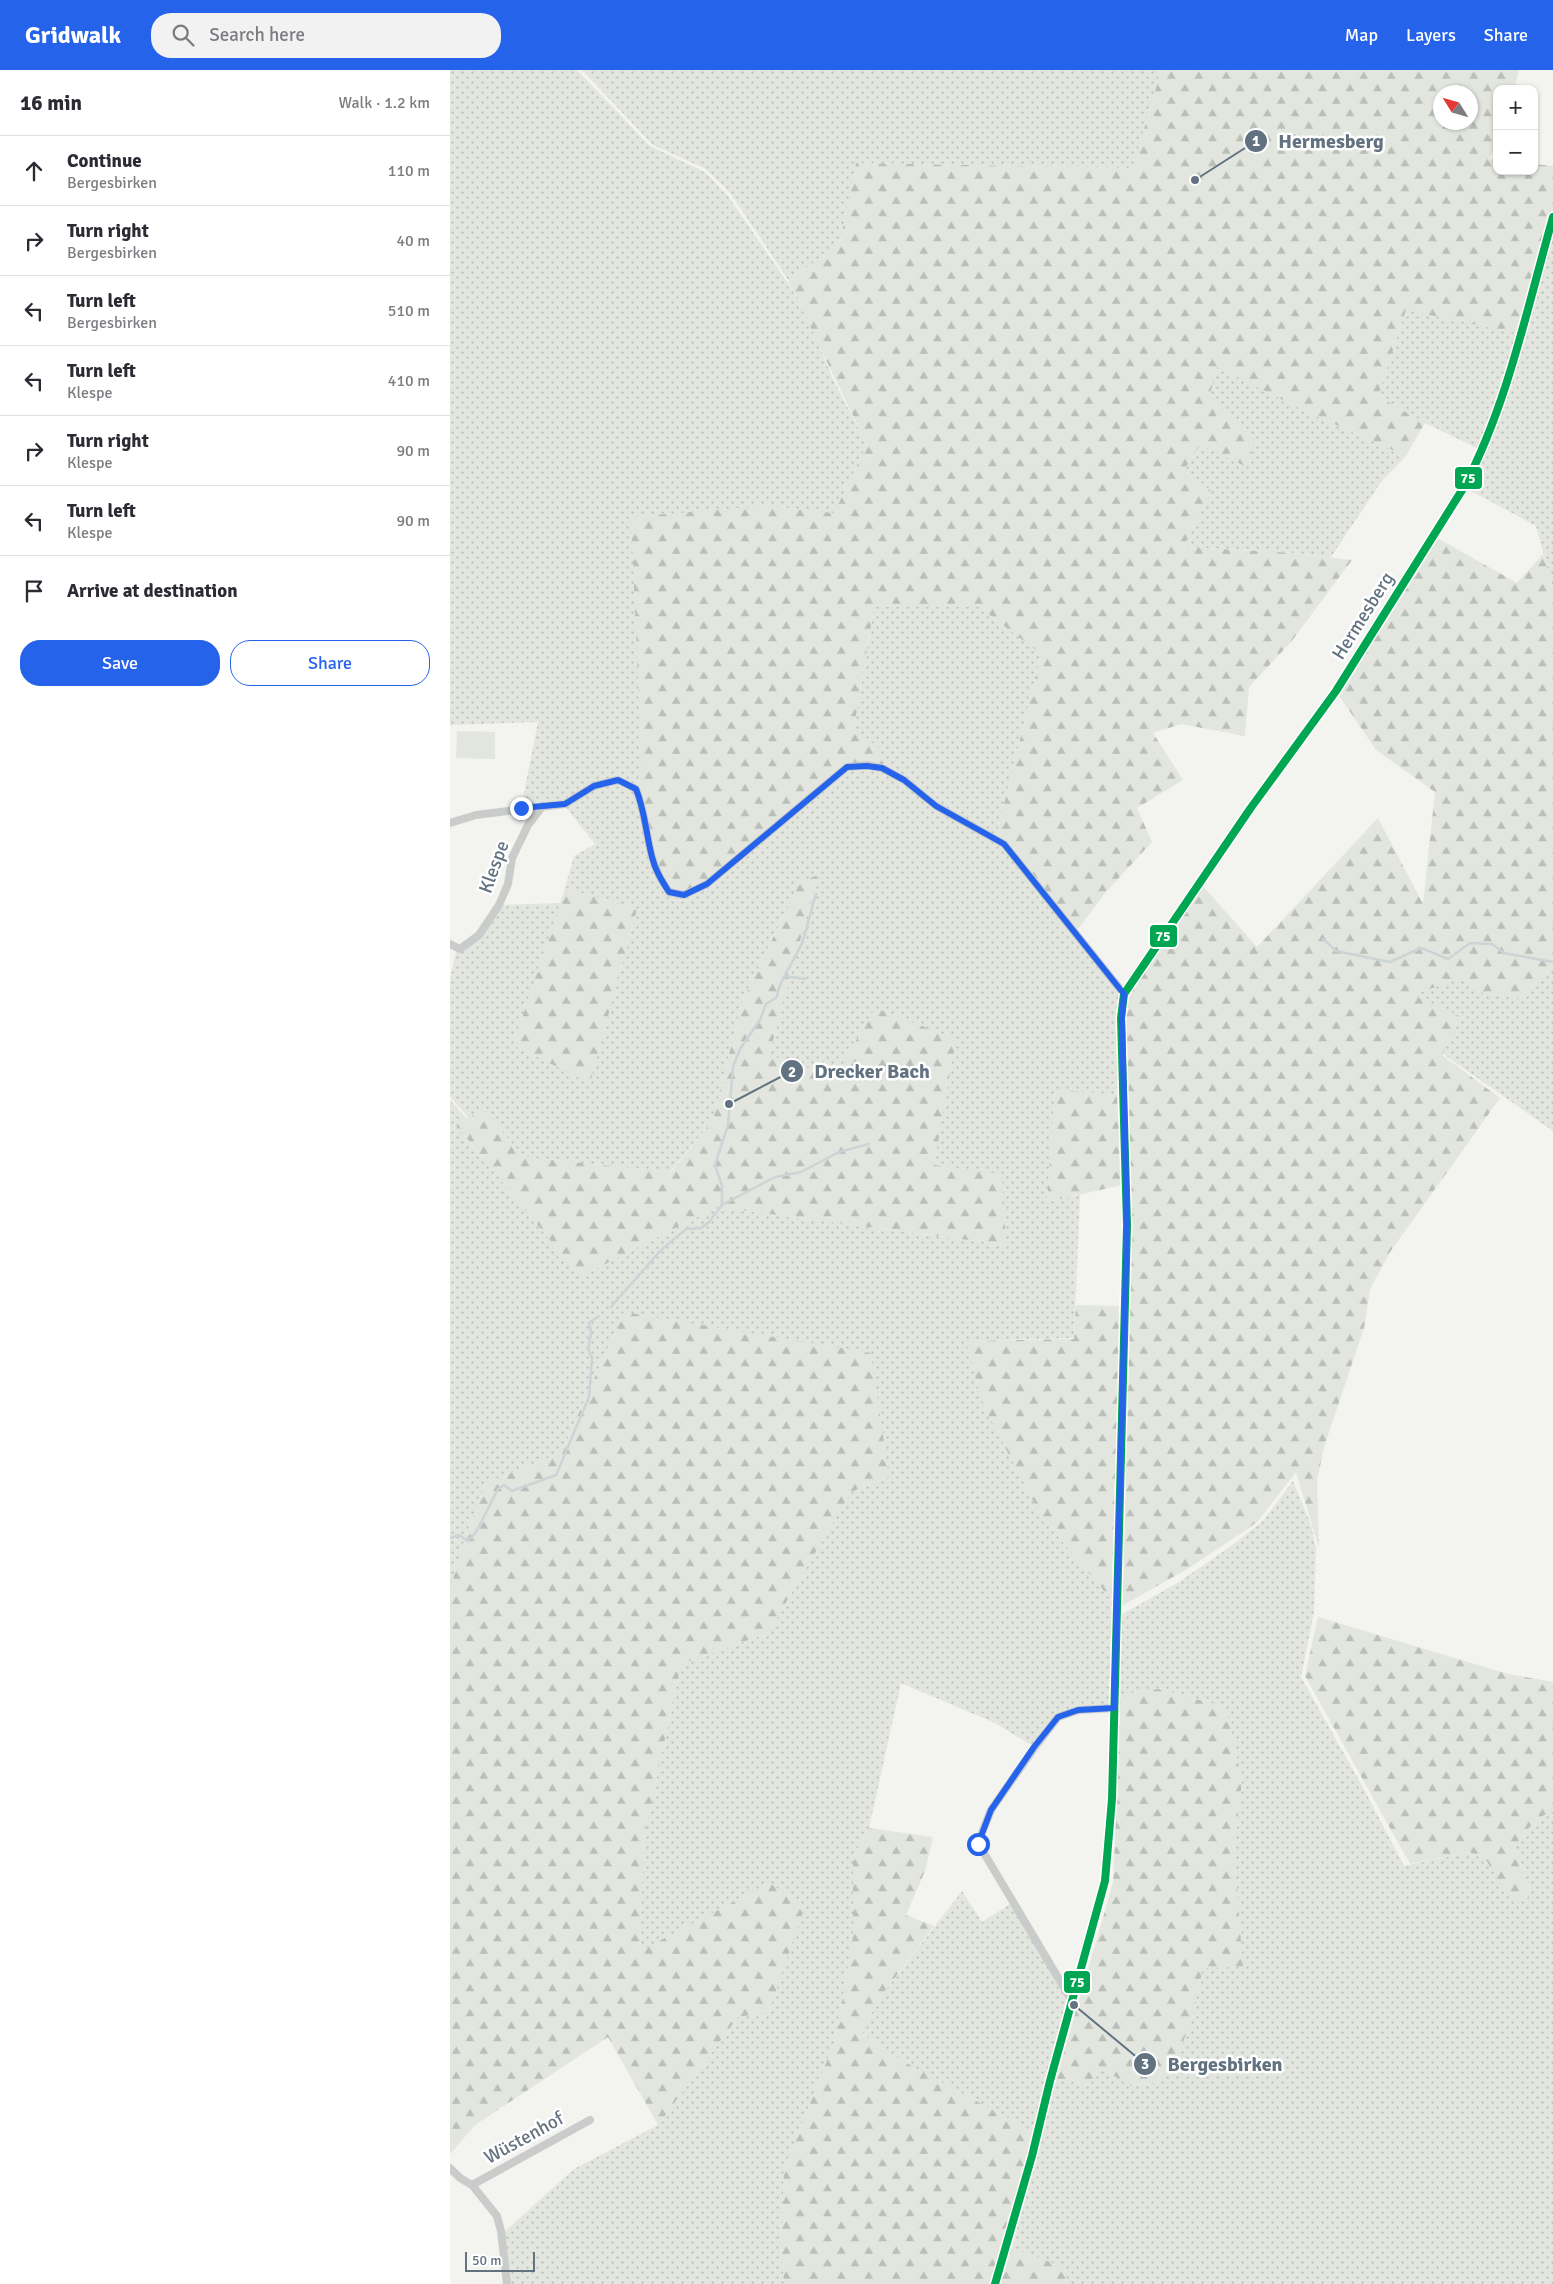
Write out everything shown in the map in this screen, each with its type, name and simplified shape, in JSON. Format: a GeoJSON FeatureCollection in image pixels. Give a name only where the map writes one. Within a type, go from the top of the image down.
{"type":"FeatureCollection","features":[{"type":"Feature","properties":{"kind":"street","name":"Hermesberg"},"geometry":{"type":"LineString","coordinates":[[1124,994],[1250,809],[1336,691],[1464,487],[1483,451],[1498,410],[1553,217]]}},
{"type":"Feature","properties":{"kind":"street","name":"Klespe"},"geometry":{"type":"LineString","coordinates":[[450,823],[476,815],[565,804],[594,786],[618,780],[636,789],[642,806],[652,858],[659,875],[669,892],[684,895],[707,884],[847,767],[867,766],[882,768],[904,780],[936,806],[1004,844],[1124,994]]}},
{"type":"Feature","properties":{"kind":"street","name":"Klespe"},"geometry":{"type":"LineString","coordinates":[[450,944],[460,949],[479,935],[499,905],[508,884],[512,858],[528,825],[542,807]]}},
{"type":"Feature","properties":{"kind":"street"},"geometry":{"type":"LineString","coordinates":[[995,2284],[1032,2156],[1072,2001],[1106,1881],[1112,1799],[1127,1234],[1122,1018],[1124,994]]}},
{"type":"Feature","properties":{"kind":"street"},"geometry":{"type":"LineString","coordinates":[[1072,2001],[978,1844],[991,1810],[1034,1747],[1058,1717],[1078,1710],[1114,1708]]}},
{"type":"Feature","properties":{"kind":"street","name":"Wüstenhof"},"geometry":{"type":"LineString","coordinates":[[472,2185],[590,2120]]}},
{"type":"Feature","properties":{"kind":"street","name":"Wüstenhof"},"geometry":{"type":"LineString","coordinates":[[450,2168],[460,2178],[472,2185],[497,2216],[501,2231],[507,2284]]}},
{"type":"Feature","properties":{"kind":"green space"},"geometry":{"type":"Polygon","coordinates":[[[450,70],[577,70],[650,146],[705,172],[728,196],[802,304],[833,379],[867,445],[834,513],[764,506],[642,772],[637,788],[619,779],[564,802],[521,808],[538,722],[450,725],[450,70]]]}},
{"type":"Feature","properties":{"kind":"green space"},"geometry":{"type":"Polygon","coordinates":[[[582,70],[1161,70],[1133,168],[856,163],[840,243],[789,281],[731,194],[706,169],[653,145],[582,70]]]}},
{"type":"Feature","properties":{"kind":"green space"},"geometry":{"type":"Polygon","coordinates":[[[1161,70],[1519,70],[1515,85],[1493,85],[1493,150],[1489,159],[1493,160],[1493,175],[1538,175],[1538,164],[1553,166],[1553,225],[1520,334],[1406,310],[1378,396],[1425,423],[1406,456],[1305,411],[1217,367],[1210,394],[1254,439],[1247,467],[1200,445],[1184,470],[1211,491],[1184,547],[1295,553],[1352,560],[1291,642],[1249,687],[1245,736],[1181,724],[1153,733],[1183,780],[1137,808],[1152,842],[1105,893],[1075,933],[996,837],[1041,654],[979,607],[874,607],[854,728],[878,747],[883,765],[847,766],[707,882],[684,894],[670,890],[654,857],[637,788],[642,772],[631,517],[764,506],[834,513],[867,445],[813,333],[802,304],[788,282],[840,243],[856,163],[1133,168],[1161,70]]]}},
{"type":"Feature","properties":{"kind":"green space"},"geometry":{"type":"Polygon","coordinates":[[[1553,225],[1553,589],[1536,526],[1464,487],[1483,451],[1425,423],[1378,396],[1406,310],[1553,225]]]}},
{"type":"Feature","properties":{"kind":"green space"},"geometry":{"type":"Polygon","coordinates":[[[1217,366],[1305,411],[1406,456],[1381,482],[1331,557],[1295,553],[1184,547],[1211,491],[1184,470],[1200,444],[1247,467],[1209,394],[1217,366]]]}},
{"type":"Feature","properties":{"kind":"green space"},"geometry":{"type":"Polygon","coordinates":[[[1432,535],[1517,583],[1543,554],[1553,589],[1553,968],[1520,998],[1483,993],[1462,977],[1414,995],[1461,1017],[1442,1055],[1500,1098],[1390,1252],[1370,1289],[1364,1328],[1324,1447],[1317,1481],[1319,1548],[1296,1472],[1258,1521],[1249,1528],[1189,1568],[1120,1607],[1129,1242],[1124,994],[1200,883],[1257,947],[1378,818],[1423,904],[1435,792],[1376,750],[1336,691],[1432,535]]]}},
{"type":"Feature","properties":{"kind":"green space"},"geometry":{"type":"Polygon","coordinates":[[[874,607],[979,607],[1041,654],[996,837],[938,804],[883,765],[854,728],[874,607]]]}},
{"type":"Feature","properties":{"kind":"green space"},"geometry":{"type":"Polygon","coordinates":[[[457,731],[495,732],[495,759],[456,758],[457,731]]]}},
{"type":"Feature","properties":{"kind":"green space"},"geometry":{"type":"Polygon","coordinates":[[[868,768],[882,770],[1002,846],[1122,995],[1117,1095],[1055,1090],[1047,1202],[1080,1195],[1074,1338],[966,1341],[1041,1516],[1115,1604],[1110,1706],[1093,1705],[1058,1713],[1033,1746],[995,1723],[901,1683],[869,1828],[853,1857],[853,1936],[836,2038],[784,2169],[781,2246],[784,2284],[509,2284],[503,2233],[574,2169],[658,2125],[738,2017],[769,1883],[640,1952],[644,1837],[681,1664],[768,1633],[851,1492],[889,1477],[624,1312],[561,1453],[486,1483],[466,1535],[450,1589],[450,1100],[467,1119],[456,1125],[580,1277],[716,1207],[1005,1245],[934,1165],[835,1077],[769,1055],[818,875],[800,882],[742,1002],[713,1120],[670,1172],[523,1157],[484,1110],[469,1118],[450,1097],[450,979],[456,952],[465,950],[500,905],[561,903],[513,1045],[590,1082],[637,909],[565,888],[574,856],[595,844],[565,806],[595,787],[619,782],[634,790],[868,768]]]}},
{"type":"Feature","properties":{"kind":"green space"},"geometry":{"type":"Polygon","coordinates":[[[818,875],[769,1055],[835,1077],[875,1008],[956,1039],[934,1165],[1002,1174],[1006,1245],[716,1207],[580,1277],[456,1125],[484,1109],[523,1157],[671,1172],[713,1120],[742,1002],[800,882],[818,875]]]}},
{"type":"Feature","properties":{"kind":"green space"},"geometry":{"type":"Polygon","coordinates":[[[565,888],[637,909],[590,1083],[513,1045],[565,888]]]}},
{"type":"Feature","properties":{"kind":"green space"},"geometry":{"type":"Polygon","coordinates":[[[1553,968],[1553,1131],[1443,1054],[1460,1017],[1413,995],[1462,977],[1483,993],[1520,998],[1553,968]]]}},
{"type":"Feature","properties":{"kind":"green space"},"geometry":{"type":"Polygon","coordinates":[[[1055,1089],[1117,1095],[1122,1185],[1047,1202],[1055,1089]]]}},
{"type":"Feature","properties":{"kind":"green space"},"geometry":{"type":"Polygon","coordinates":[[[1076,1305],[1119,1306],[1115,1604],[1041,1516],[982,1403],[966,1341],[1074,1339],[1076,1305]]]}},
{"type":"Feature","properties":{"kind":"green space"},"geometry":{"type":"Polygon","coordinates":[[[624,1312],[871,1353],[889,1477],[851,1492],[768,1633],[681,1664],[644,1837],[640,1951],[769,1883],[805,1906],[769,2012],[738,2017],[658,2125],[608,2037],[475,2125],[450,2154],[450,1589],[466,1535],[486,1483],[561,1453],[624,1312]]]}},
{"type":"Feature","properties":{"kind":"green space"},"geometry":{"type":"Polygon","coordinates":[[[1293,1481],[1311,1525],[1316,1549],[1314,1612],[1301,1677],[1365,1791],[1404,1866],[1469,1852],[1484,1857],[1532,1897],[1514,1846],[1536,1821],[1553,1812],[1553,2284],[1066,2284],[1064,2268],[1012,2248],[1056,2080],[1090,2084],[1099,2067],[1131,2086],[1156,2082],[1179,2053],[1192,2017],[1203,1967],[1243,1967],[1234,1851],[1242,1779],[1225,1707],[1158,1689],[1119,1695],[1119,1616],[1179,1582],[1227,1549],[1263,1521],[1293,1481]]]}},
{"type":"Feature","properties":{"kind":"green space"},"geometry":{"type":"Polygon","coordinates":[[[1318,1617],[1508,1674],[1553,1682],[1553,1812],[1536,1821],[1514,1847],[1532,1897],[1514,1903],[1484,1857],[1469,1852],[1410,1864],[1305,1676],[1318,1617]]]}},
{"type":"Feature","properties":{"kind":"green space"},"geometry":{"type":"Polygon","coordinates":[[[1158,1689],[1226,1707],[1242,1780],[1234,1850],[1243,1967],[1203,1968],[1192,2018],[1179,2053],[1156,2082],[1131,2086],[1099,2067],[1090,2084],[1056,2080],[1113,1883],[1119,1695],[1158,1689]]]}},
{"type":"Feature","properties":{"kind":"green space"},"geometry":{"type":"Polygon","coordinates":[[[869,1828],[933,1837],[925,1871],[906,1915],[934,1926],[878,2000],[862,2034],[908,2064],[1035,2133],[1004,2245],[1064,2267],[1066,2284],[784,2284],[781,2246],[784,2169],[836,2038],[853,1936],[853,1857],[869,1828]]]}},
{"type":"Feature","properties":{"kind":"green space"},"geometry":{"type":"Polygon","coordinates":[[[962,1891],[982,1922],[1010,1904],[1067,1996],[1035,2133],[907,2064],[862,2034],[878,2000],[962,1891]]]}},
{"type":"Feature","properties":{"kind":"waterway"},"geometry":{"type":"LineString","coordinates":[[611,1307],[660,1251],[686,1229],[701,1228],[709,1222],[722,1205],[722,1186],[715,1165],[728,1125],[733,1067],[740,1049],[760,1020],[766,1004],[777,997],[781,984],[803,940],[816,894]]}},
{"type":"Feature","properties":{"kind":"waterway"},"geometry":{"type":"LineString","coordinates":[[1323,939],[1336,951],[1390,962],[1421,948],[1448,959],[1470,943],[1492,944],[1504,953],[1553,962]]}},
{"type":"Feature","properties":{"kind":"waterway"},"geometry":{"type":"LineString","coordinates":[[785,976],[805,979]]}},
{"type":"Feature","properties":{"kind":"waterway"},"geometry":{"type":"LineString","coordinates":[[722,1205],[775,1177],[801,1172],[839,1152],[869,1144]]}},
{"type":"Feature","properties":{"kind":"waterway"},"geometry":{"type":"LineString","coordinates":[[450,1538],[459,1535],[468,1541],[476,1532],[498,1489],[504,1485],[512,1491],[556,1475],[589,1397],[592,1357],[589,1351],[591,1332],[589,1323],[599,1316]]}},
{"type":"Feature","properties":{"kind":"transit line","name":"75"},"geometry":{"type":"LineString","coordinates":[[995,2284],[1032,2156],[1050,2081],[1105,1881],[1112,1799],[1127,1225],[1121,1018],[1124,994],[1250,809],[1336,691],[1464,487],[1493,422],[1505,389],[1553,217]]}},
{"type":"Feature","properties":{"kind":"place","name":"Hermesberg"},"geometry":{"type":"Point","coordinates":[1195,180]}},
{"type":"Feature","properties":{"kind":"place","name":"Drecker Bach"},"geometry":{"type":"Point","coordinates":[729,1104]}},
{"type":"Feature","properties":{"kind":"place","name":"Bergesbirken"},"geometry":{"type":"Point","coordinates":[1074,2005]}},
{"type":"Feature","properties":{"kind":"route"},"geometry":{"type":"LineString","coordinates":[[521,808],[565,804],[594,786],[618,780],[636,789],[642,806],[652,858],[659,875],[669,892],[684,895],[707,884],[847,767],[867,766],[882,768],[904,780],[936,806],[1004,844],[1124,994],[1122,1018],[1127,1225],[1114,1708],[1078,1710],[1058,1717],[1034,1747],[991,1810],[978,1844]]}}]}
